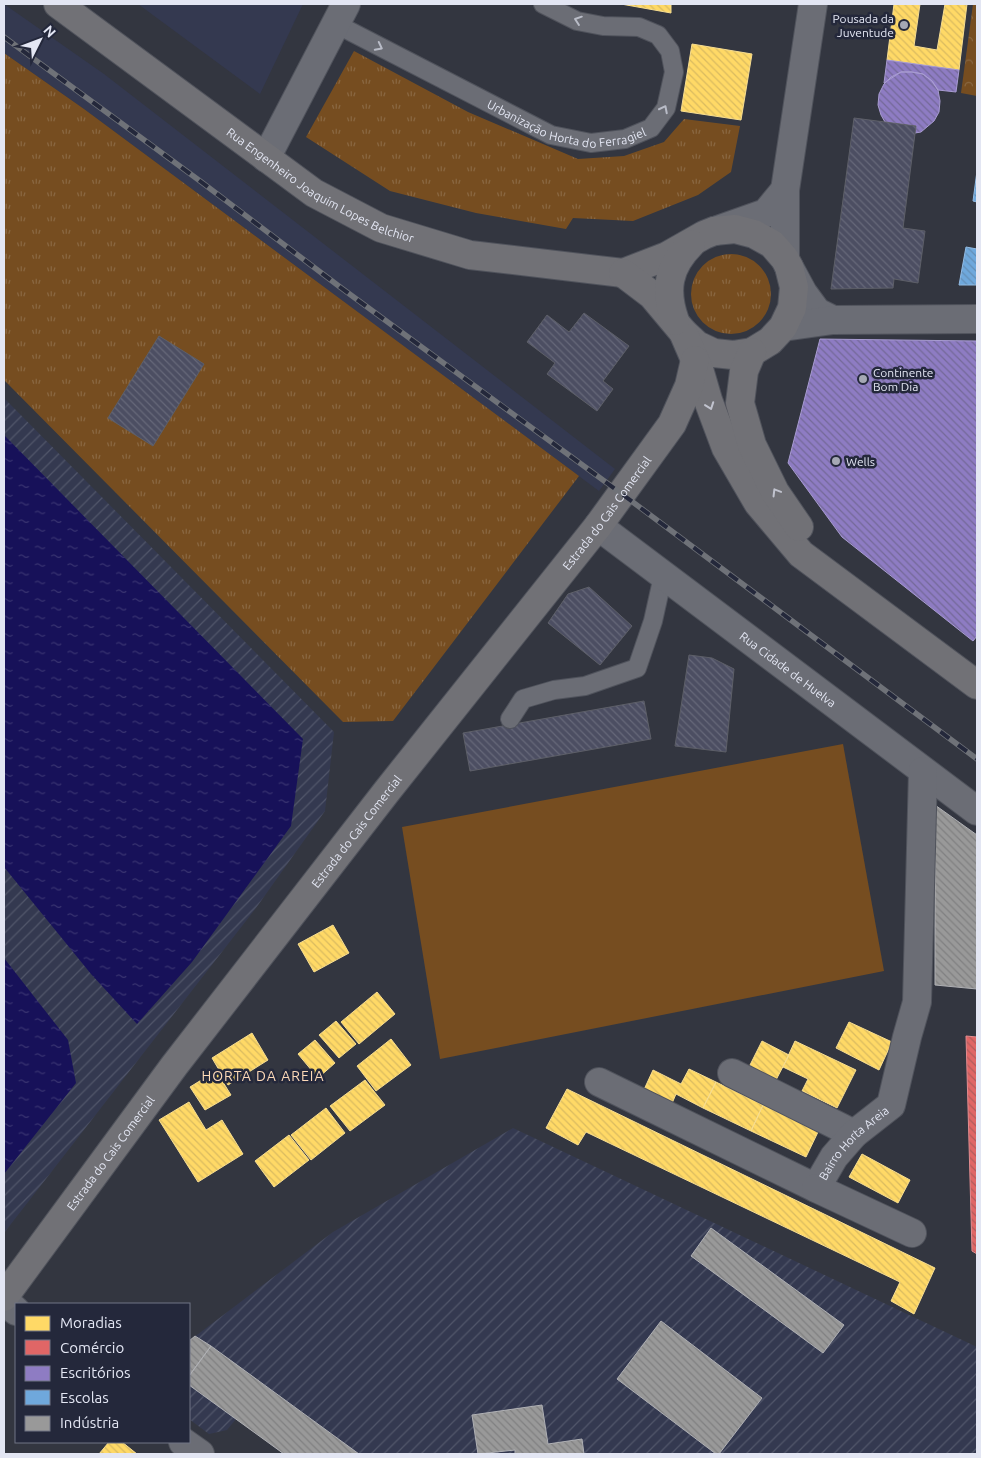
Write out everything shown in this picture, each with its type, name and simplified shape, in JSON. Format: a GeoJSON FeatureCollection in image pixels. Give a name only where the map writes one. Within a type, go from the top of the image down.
{"type":"FeatureCollection","features":[{"type":"Feature","properties":{"kind":"street","name":"Rua Engenheiro Joaquim Lopes Belchior"},"geometry":{"type":"LineString","coordinates":[[58,4],[314,193],[381,228],[470,255],[623,274]]}},
{"type":"Feature","properties":{"kind":"street"},"geometry":{"type":"LineString","coordinates":[[623,274],[652,295],[697,345],[714,352],[733,355],[752,352],[770,341],[783,327],[792,308],[794,287],[787,263],[785,190],[813,4]]}},
{"type":"Feature","properties":{"kind":"street"},"geometry":{"type":"LineString","coordinates":[[266,158],[341,14]]}},
{"type":"Feature","properties":{"kind":"street"},"geometry":{"type":"LineString","coordinates":[[623,274],[667,256],[704,236],[766,213],[785,190]]}},
{"type":"Feature","properties":{"kind":"street"},"geometry":{"type":"LineString","coordinates":[[833,320],[817,312],[803,293],[787,263],[772,244],[754,234],[734,229],[704,236],[681,254],[672,269],[669,286],[669,305],[695,360],[726,448],[758,503],[801,554],[977,684]]}},
{"type":"Feature","properties":{"kind":"street"},"geometry":{"type":"LineString","coordinates":[[783,327],[833,320],[977,319]]}},
{"type":"Feature","properties":{"kind":"street"},"geometry":{"type":"LineString","coordinates":[[752,352],[744,371],[740,403],[752,445],[775,492],[813,546],[860,598]]}},
{"type":"Feature","properties":{"kind":"street","name":"Estrada do Cais Comercial"},"geometry":{"type":"LineString","coordinates":[[4,1298],[174,1066],[387,791],[598,526],[672,424],[689,386],[695,360]]}},
{"type":"Feature","properties":{"kind":"street","name":"Rua Cidade de Huelva"},"geometry":{"type":"LineString","coordinates":[[598,526],[977,811]]}},
{"type":"Feature","properties":{"kind":"street","name":"Bairro Horta Areia"},"geometry":{"type":"LineString","coordinates":[[599,1082],[816,1188],[834,1157],[854,1134],[891,1105],[917,1002],[923,771]]}},
{"type":"Feature","properties":{"kind":"street"},"geometry":{"type":"LineString","coordinates":[[732,1073],[854,1134]]}},
{"type":"Feature","properties":{"kind":"street"},"geometry":{"type":"LineString","coordinates":[[816,1188],[912,1233]]}},
{"type":"Feature","properties":{"kind":"street"},"geometry":{"type":"LineString","coordinates":[[4,1298],[15,1310]]}},
{"type":"Feature","properties":{"kind":"street"},"geometry":{"type":"LineString","coordinates":[[184,1443],[200,1454]]}},
{"type":"Feature","properties":{"kind":"lane","name":"Urbanização Horta do Ferragiel"},"geometry":{"type":"LineString","coordinates":[[341,14],[551,135],[591,143],[625,139],[651,128],[666,108],[674,72],[670,51],[658,35],[639,28],[603,26],[577,21],[543,4]]}},
{"type":"Feature","properties":{"kind":"lane"},"geometry":{"type":"LineString","coordinates":[[510,719],[523,699],[554,690],[585,686],[637,668],[654,621],[663,576]]}},
{"type":"Feature","properties":{"kind":"shaded area"},"geometry":{"type":"Polygon","coordinates":[[[4,4],[104,74],[615,469],[599,491],[84,109],[4,53],[4,4]]]}},
{"type":"Feature","properties":{"kind":"shaded area"},"geometry":{"type":"Polygon","coordinates":[[[138,4],[303,4],[260,94],[138,4]]]}},
{"type":"Feature","properties":{"kind":"shaded area"},"geometry":{"type":"Polygon","coordinates":[[[4,398],[334,732],[325,811],[256,908],[4,1233],[4,398]]]}},
{"type":"Feature","properties":{"kind":"shaded area"},"geometry":{"type":"Polygon","coordinates":[[[513,1128],[977,1347],[977,1454],[284,1454],[236,1419],[227,1430],[209,1434],[190,1420],[190,1340],[333,1232],[513,1128]]]}},
{"type":"Feature","properties":{"kind":"green space"},"geometry":{"type":"Polygon","coordinates":[[[973,4],[977,4],[977,96],[961,93],[973,4]]]}},
{"type":"Feature","properties":{"kind":"green space"},"geometry":{"type":"Polygon","coordinates":[[[354,51],[468,112],[578,159],[624,156],[664,142],[684,119],[740,126],[731,172],[698,195],[633,221],[573,218],[566,229],[476,213],[390,191],[306,137],[354,51]]]}},
{"type":"Feature","properties":{"kind":"green space"},"geometry":{"type":"Polygon","coordinates":[[[4,53],[84,109],[579,476],[393,721],[343,722],[4,380],[4,53]]]}},
{"type":"Feature","properties":{"kind":"green space"},"geometry":{"type":"Polygon","coordinates":[[[723,254],[739,254],[760,265],[771,286],[771,302],[760,323],[739,334],[723,334],[709,328],[697,316],[691,302],[691,286],[697,272],[709,260],[723,254]]]}},
{"type":"Feature","properties":{"kind":"green space"},"geometry":{"type":"Polygon","coordinates":[[[843,744],[884,971],[440,1059],[402,827],[843,744]]]}},
{"type":"Feature","properties":{"kind":"water"},"geometry":{"type":"Polygon","coordinates":[[[4,435],[303,739],[291,826],[192,962],[137,1024],[91,974],[4,867],[4,435]]]}},
{"type":"Feature","properties":{"kind":"water"},"geometry":{"type":"Polygon","coordinates":[[[4,958],[68,1040],[76,1083],[4,1174],[4,958]]]}},
{"type":"Feature","properties":{"kind":"building: Moradias"},"geometry":{"type":"Polygon","coordinates":[[[621,4],[671,4],[671,13],[621,4]]]}},
{"type":"Feature","properties":{"kind":"building: Moradias","name":"Pousada da Juventude"},"geometry":{"type":"Polygon","coordinates":[[[894,4],[920,4],[914,46],[937,50],[945,4],[967,4],[959,70],[887,60],[894,4]]]}},
{"type":"Feature","properties":{"kind":"building: Moradias"},"geometry":{"type":"Polygon","coordinates":[[[692,44],[752,54],[741,120],[681,111],[692,44]]]}},
{"type":"Feature","properties":{"kind":"building: Moradias"},"geometry":{"type":"Polygon","coordinates":[[[333,925],[349,953],[314,972],[298,944],[333,925]]]}},
{"type":"Feature","properties":{"kind":"building: Moradias"},"geometry":{"type":"Polygon","coordinates":[[[377,992],[395,1014],[359,1044],[341,1022],[377,992]]]}},
{"type":"Feature","properties":{"kind":"building: Moradias"},"geometry":{"type":"Polygon","coordinates":[[[336,1021],[356,1044],[339,1058],[319,1035],[336,1021]]]}},
{"type":"Feature","properties":{"kind":"building: Moradias"},"geometry":{"type":"Polygon","coordinates":[[[849,1022],[892,1042],[879,1070],[836,1048],[849,1022]]]}},
{"type":"Feature","properties":{"kind":"building: Moradias"},"geometry":{"type":"Polygon","coordinates":[[[252,1033],[268,1060],[228,1085],[212,1058],[252,1033]]]}},
{"type":"Feature","properties":{"kind":"building: Moradias"},"geometry":{"type":"Polygon","coordinates":[[[391,1039],[411,1065],[376,1091],[357,1066],[391,1039]]]}},
{"type":"Feature","properties":{"kind":"building: Moradias"},"geometry":{"type":"Polygon","coordinates":[[[315,1040],[335,1063],[318,1078],[298,1054],[315,1040]]]}},
{"type":"Feature","properties":{"kind":"building: Moradias"},"geometry":{"type":"Polygon","coordinates":[[[762,1041],[789,1055],[776,1080],[749,1067],[762,1041]]]}},
{"type":"Feature","properties":{"kind":"building: Moradias"},"geometry":{"type":"Polygon","coordinates":[[[795,1041],[856,1070],[837,1108],[802,1091],[808,1079],[783,1067],[795,1041]]]}},
{"type":"Feature","properties":{"kind":"building: Moradias"},"geometry":{"type":"Polygon","coordinates":[[[689,1069],[716,1082],[703,1108],[676,1094],[670,1108],[642,1094],[653,1070],[681,1084],[689,1069]]]}},
{"type":"Feature","properties":{"kind":"building: Moradias"},"geometry":{"type":"Polygon","coordinates":[[[216,1071],[231,1095],[205,1110],[190,1087],[216,1071]]]}},
{"type":"Feature","properties":{"kind":"building: Moradias"},"geometry":{"type":"Polygon","coordinates":[[[365,1080],[385,1105],[350,1131],[330,1106],[365,1080]]]}},
{"type":"Feature","properties":{"kind":"building: Moradias"},"geometry":{"type":"Polygon","coordinates":[[[716,1082],[763,1105],[751,1131],[703,1108],[716,1082]]]}},
{"type":"Feature","properties":{"kind":"building: Moradias"},"geometry":{"type":"Polygon","coordinates":[[[567,1089],[935,1268],[914,1314],[891,1301],[900,1282],[586,1132],[578,1145],[546,1128],[567,1089]]]}},
{"type":"Feature","properties":{"kind":"building: Moradias"},"geometry":{"type":"Polygon","coordinates":[[[189,1102],[206,1130],[222,1120],[243,1154],[198,1182],[159,1120],[189,1102]]]}},
{"type":"Feature","properties":{"kind":"building: Moradias"},"geometry":{"type":"Polygon","coordinates":[[[763,1105],[818,1132],[806,1157],[751,1131],[763,1105]]]}},
{"type":"Feature","properties":{"kind":"building: Moradias"},"geometry":{"type":"Polygon","coordinates":[[[326,1108],[345,1133],[311,1160],[291,1135],[326,1108]]]}},
{"type":"Feature","properties":{"kind":"building: Moradias"},"geometry":{"type":"Polygon","coordinates":[[[289,1135],[309,1160],[274,1187],[255,1161],[289,1135]]]}},
{"type":"Feature","properties":{"kind":"building: Moradias"},"geometry":{"type":"Polygon","coordinates":[[[862,1154],[910,1180],[898,1203],[849,1177],[862,1154]]]}},
{"type":"Feature","properties":{"kind":"building: Moradias"},"geometry":{"type":"Polygon","coordinates":[[[108,1443],[123,1443],[137,1454],[99,1454],[108,1443]]]}},
{"type":"Feature","properties":{"kind":"building: Comércio"},"geometry":{"type":"Polygon","coordinates":[[[966,1036],[977,1037],[977,1254],[972,1251],[966,1036]]]}},
{"type":"Feature","properties":{"kind":"building: Escritórios"},"geometry":{"type":"Polygon","coordinates":[[[887,60],[959,70],[956,92],[938,90],[932,81],[923,74],[912,72],[901,72],[884,83],[887,60]]]}},
{"type":"Feature","properties":{"kind":"building: Escritórios"},"geometry":{"type":"Polygon","coordinates":[[[901,72],[923,74],[932,81],[938,90],[939,112],[934,121],[921,132],[915,133],[916,126],[885,122],[881,115],[878,105],[879,94],[884,84],[891,77],[901,72]]]}},
{"type":"Feature","properties":{"kind":"building: Escritórios"},"geometry":{"type":"Polygon","coordinates":[[[820,339],[977,341],[977,636],[973,641],[842,537],[788,463],[820,339]]]}},
{"type":"Feature","properties":{"kind":"building: Escolas"},"geometry":{"type":"Polygon","coordinates":[[[977,171],[977,202],[973,201],[977,171]]]}},
{"type":"Feature","properties":{"kind":"building: Escolas"},"geometry":{"type":"Polygon","coordinates":[[[966,247],[977,249],[977,285],[959,285],[966,247]]]}},
{"type":"Feature","properties":{"kind":"building: Indústria"},"geometry":{"type":"Polygon","coordinates":[[[935,805],[977,835],[977,989],[935,985],[935,805]]]}},
{"type":"Feature","properties":{"kind":"building: Indústria"},"geometry":{"type":"Polygon","coordinates":[[[711,1228],[844,1325],[823,1353],[691,1256],[711,1228]]]}},
{"type":"Feature","properties":{"kind":"building: Indústria"},"geometry":{"type":"Polygon","coordinates":[[[661,1321],[762,1398],[719,1454],[716,1454],[617,1379],[661,1321]]]}},
{"type":"Feature","properties":{"kind":"building: Indústria"},"geometry":{"type":"Polygon","coordinates":[[[195,1336],[211,1346],[190,1375],[190,1340],[195,1336]]]}},
{"type":"Feature","properties":{"kind":"building: Indústria"},"geometry":{"type":"Polygon","coordinates":[[[211,1346],[359,1454],[284,1454],[190,1386],[190,1375],[211,1346]]]}},
{"type":"Feature","properties":{"kind":"building: Indústria"},"geometry":{"type":"Polygon","coordinates":[[[542,1405],[548,1444],[582,1439],[584,1454],[515,1454],[515,1450],[478,1454],[472,1415],[542,1405]]]}},
{"type":"Feature","properties":{"kind":"building: Outros"},"geometry":{"type":"Polygon","coordinates":[[[854,118],[916,126],[903,228],[925,231],[918,283],[894,279],[893,288],[831,289],[854,118]]]}},
{"type":"Feature","properties":{"kind":"building: Outros"},"geometry":{"type":"Polygon","coordinates":[[[584,313],[629,346],[603,381],[613,389],[597,411],[547,374],[555,363],[527,342],[547,315],[569,332],[584,313]]]}},
{"type":"Feature","properties":{"kind":"building: Outros"},"geometry":{"type":"Polygon","coordinates":[[[159,336],[204,364],[153,446],[108,418],[159,336]]]}},
{"type":"Feature","properties":{"kind":"building: Outros"},"geometry":{"type":"Polygon","coordinates":[[[589,587],[632,626],[600,665],[548,623],[568,594],[589,587]]]}},
{"type":"Feature","properties":{"kind":"building: Outros"},"geometry":{"type":"Polygon","coordinates":[[[689,655],[712,658],[734,669],[726,752],[675,746],[689,655]]]}},
{"type":"Feature","properties":{"kind":"building: Outros"},"geometry":{"type":"Polygon","coordinates":[[[644,701],[651,739],[470,771],[463,733],[644,701]]]}},
{"type":"Feature","properties":{"kind":"railway"},"geometry":{"type":"LineString","coordinates":[[4,37],[977,759]]}},
{"type":"Feature","properties":{"kind":"place","name":"Pousada da Juventude"},"geometry":{"type":"Point","coordinates":[904,25]}},
{"type":"Feature","properties":{"kind":"place","name":"Continente Bom Dia"},"geometry":{"type":"Point","coordinates":[863,379]}},
{"type":"Feature","properties":{"kind":"place","name":"Wells"},"geometry":{"type":"Point","coordinates":[836,461]}},
{"type":"Feature","properties":{"kind":"district","name":"HORTA DA AREIA"},"geometry":{"type":"Point","coordinates":[263,1076]}}]}
